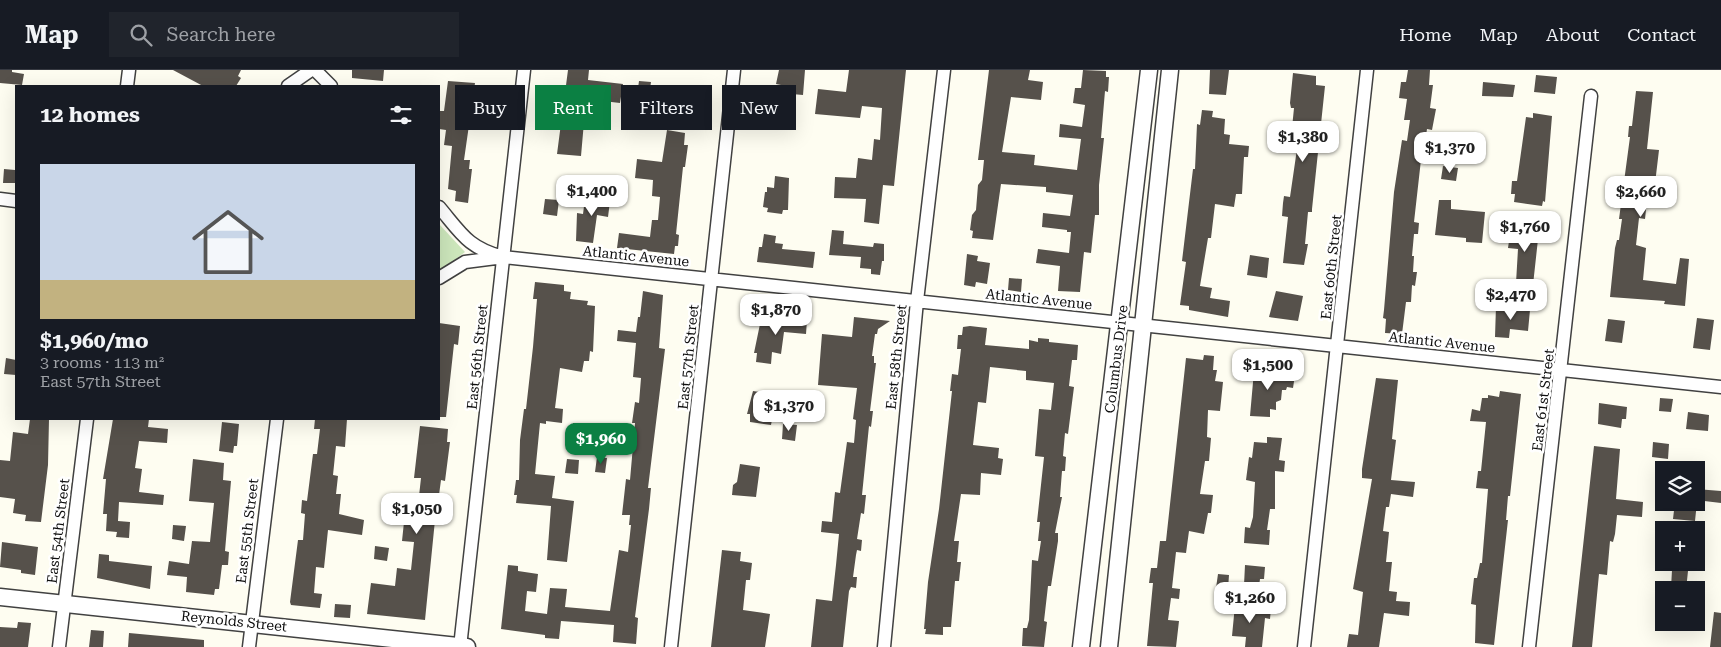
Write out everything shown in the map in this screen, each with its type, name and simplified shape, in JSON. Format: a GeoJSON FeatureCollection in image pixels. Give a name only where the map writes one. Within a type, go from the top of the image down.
{"type":"FeatureCollection","features":[{"type":"Feature","properties":{"kind":"street"},"geometry":{"type":"LineString","coordinates":[[127,85],[129,70]]}},
{"type":"Feature","properties":{"kind":"street"},"geometry":{"type":"LineString","coordinates":[[289,85],[311,70]]}},
{"type":"Feature","properties":{"kind":"street"},"geometry":{"type":"LineString","coordinates":[[316,70],[331,85]]}},
{"type":"Feature","properties":{"kind":"street","name":"East 56th Street"},"geometry":{"type":"LineString","coordinates":[[460,647],[524,70]]}},
{"type":"Feature","properties":{"kind":"street","name":"East 57th Street"},"geometry":{"type":"LineString","coordinates":[[671,647],[734,70]]}},
{"type":"Feature","properties":{"kind":"street","name":"East 58th Street"},"geometry":{"type":"LineString","coordinates":[[884,647],[917,301],[944,70]]}},
{"type":"Feature","properties":{"kind":"street","name":"Columbus Drive"},"geometry":{"type":"LineString","coordinates":[[1081,647],[1121,323],[1149,70]]}},
{"type":"Feature","properties":{"kind":"street","name":"Columbus Drive"},"geometry":{"type":"LineString","coordinates":[[1109,647],[1170,70]]}},
{"type":"Feature","properties":{"kind":"street","name":"East 60th Street"},"geometry":{"type":"LineString","coordinates":[[1304,647],[1367,70]]}},
{"type":"Feature","properties":{"kind":"street","name":"East 61st Street"},"geometry":{"type":"LineString","coordinates":[[1529,647],[1562,370],[1591,96]]}},
{"type":"Feature","properties":{"kind":"street"},"geometry":{"type":"LineString","coordinates":[[0,199],[15,201]]}},
{"type":"Feature","properties":{"kind":"street","name":"Atlantic Avenue"},"geometry":{"type":"LineString","coordinates":[[440,208],[471,245],[483,252],[503,256],[1721,387]]}},
{"type":"Feature","properties":{"kind":"street","name":"Atlantic Avenue"},"geometry":{"type":"LineString","coordinates":[[440,277],[465,262],[503,256]]}},
{"type":"Feature","properties":{"kind":"street","name":"East 54th Street"},"geometry":{"type":"LineString","coordinates":[[59,647],[87,420]]}},
{"type":"Feature","properties":{"kind":"street","name":"East 55th Street"},"geometry":{"type":"LineString","coordinates":[[249,647],[277,420]]}},
{"type":"Feature","properties":{"kind":"street","name":"Reynolds Street"},"geometry":{"type":"LineString","coordinates":[[0,596],[467,647]]}},
{"type":"Feature","properties":{"kind":"green space"},"geometry":{"type":"Polygon","coordinates":[[[440,225],[465,252],[440,271],[440,225]]]}},
{"type":"Feature","properties":{"kind":"building"},"geometry":{"type":"Polygon","coordinates":[[[0,70],[12,70],[12,72],[24,74],[22,85],[0,83],[0,70]]]}},
{"type":"Feature","properties":{"kind":"building"},"geometry":{"type":"Polygon","coordinates":[[[173,70],[241,70],[238,76],[241,78],[237,85],[201,85],[173,70]]]}},
{"type":"Feature","properties":{"kind":"building"},"geometry":{"type":"Polygon","coordinates":[[[352,70],[384,70],[383,81],[352,78],[352,70]]]}},
{"type":"Feature","properties":{"kind":"building"},"geometry":{"type":"Polygon","coordinates":[[[568,70],[589,70],[588,80],[623,84],[621,85],[620,103],[611,102],[611,85],[566,85],[568,70]]]}},
{"type":"Feature","properties":{"kind":"building"},"geometry":{"type":"Polygon","coordinates":[[[779,70],[805,70],[803,95],[796,94],[796,85],[776,84],[779,70]]]}},
{"type":"Feature","properties":{"kind":"building"},"geometry":{"type":"Polygon","coordinates":[[[849,70],[906,70],[894,186],[883,185],[879,224],[864,222],[866,199],[834,198],[835,177],[856,178],[858,158],[872,160],[874,139],[880,140],[882,108],[862,106],[860,118],[815,114],[818,89],[846,92],[849,70]]]}},
{"type":"Feature","properties":{"kind":"building"},"geometry":{"type":"Polygon","coordinates":[[[989,70],[1030,70],[1028,80],[1043,82],[1041,100],[1011,97],[1002,152],[1035,155],[1034,165],[1077,170],[1081,139],[1059,137],[1060,124],[1082,127],[1085,105],[1073,103],[1075,88],[1081,88],[1083,70],[1106,71],[1106,77],[1109,77],[1108,92],[1105,91],[1101,138],[1104,138],[1099,185],[1099,215],[1095,215],[1091,253],[1084,252],[1080,292],[1058,291],[1060,266],[1036,263],[1038,249],[1069,253],[1071,232],[1042,227],[1043,213],[1070,216],[1073,195],[1046,192],[1046,187],[1001,184],[993,240],[972,238],[973,231],[970,230],[972,215],[976,210],[978,185],[982,180],[984,160],[978,160],[989,70]]]}},
{"type":"Feature","properties":{"kind":"building"},"geometry":{"type":"Polygon","coordinates":[[[1210,70],[1229,70],[1226,95],[1209,94],[1210,70]]]}},
{"type":"Feature","properties":{"kind":"building"},"geometry":{"type":"Polygon","coordinates":[[[1408,70],[1430,70],[1429,85],[1433,85],[1430,108],[1436,109],[1432,130],[1427,129],[1425,142],[1423,142],[1414,222],[1419,223],[1418,234],[1414,234],[1412,256],[1414,256],[1413,272],[1417,272],[1415,286],[1412,285],[1411,302],[1406,302],[1402,334],[1385,333],[1386,319],[1383,318],[1394,192],[1402,140],[1407,141],[1410,120],[1404,120],[1407,99],[1399,98],[1401,82],[1406,82],[1408,70]]]}},
{"type":"Feature","properties":{"kind":"building"},"geometry":{"type":"Polygon","coordinates":[[[1293,73],[1316,76],[1316,85],[1325,86],[1312,212],[1308,212],[1305,244],[1308,244],[1304,265],[1283,263],[1288,217],[1282,216],[1283,203],[1284,196],[1290,197],[1297,149],[1290,148],[1294,108],[1291,108],[1290,103],[1293,73]]]}},
{"type":"Feature","properties":{"kind":"building"},"geometry":{"type":"Polygon","coordinates":[[[1536,75],[1557,77],[1555,94],[1534,92],[1536,75]]]}},
{"type":"Feature","properties":{"kind":"building"},"geometry":{"type":"Polygon","coordinates":[[[448,81],[475,83],[475,85],[455,85],[455,130],[468,130],[464,160],[470,160],[469,169],[472,169],[468,203],[455,201],[456,191],[448,189],[452,146],[444,145],[446,130],[440,129],[440,111],[444,111],[448,81]]]}},
{"type":"Feature","properties":{"kind":"building"},"geometry":{"type":"Polygon","coordinates":[[[639,81],[651,82],[651,85],[638,85],[639,81]]]}},
{"type":"Feature","properties":{"kind":"building"},"geometry":{"type":"Polygon","coordinates":[[[1483,82],[1515,85],[1513,97],[1482,96],[1483,82]]]}},
{"type":"Feature","properties":{"kind":"building"},"geometry":{"type":"Polygon","coordinates":[[[1636,91],[1653,92],[1647,149],[1659,150],[1654,192],[1648,191],[1645,219],[1639,218],[1636,245],[1646,248],[1643,280],[1676,284],[1680,258],[1689,259],[1685,306],[1664,304],[1665,301],[1610,297],[1615,248],[1617,240],[1619,240],[1622,219],[1619,219],[1630,137],[1628,137],[1629,126],[1632,126],[1636,91]]]}},
{"type":"Feature","properties":{"kind":"building"},"geometry":{"type":"Polygon","coordinates":[[[1202,110],[1213,111],[1212,117],[1225,119],[1224,134],[1230,135],[1229,144],[1249,146],[1248,157],[1244,157],[1242,194],[1236,194],[1234,207],[1215,204],[1211,238],[1208,238],[1200,286],[1212,288],[1210,298],[1230,301],[1228,317],[1189,310],[1189,306],[1180,305],[1186,262],[1182,261],[1193,169],[1195,169],[1197,124],[1200,125],[1202,110]]]}},
{"type":"Feature","properties":{"kind":"building"},"geometry":{"type":"Polygon","coordinates":[[[1533,113],[1552,116],[1545,202],[1543,201],[1542,206],[1514,202],[1515,194],[1511,194],[1512,181],[1517,181],[1526,117],[1533,118],[1533,113]]]}},
{"type":"Feature","properties":{"kind":"building"},"geometry":{"type":"Polygon","coordinates":[[[560,130],[583,130],[581,156],[557,154],[560,130]]]}},
{"type":"Feature","properties":{"kind":"building"},"geometry":{"type":"Polygon","coordinates":[[[667,130],[685,133],[684,145],[688,145],[685,167],[683,167],[676,234],[679,235],[678,246],[675,246],[674,254],[617,248],[619,233],[650,237],[652,220],[658,220],[660,197],[652,196],[653,180],[635,178],[637,159],[662,162],[667,130]]]}},
{"type":"Feature","properties":{"kind":"building"},"geometry":{"type":"Polygon","coordinates":[[[1443,166],[1458,168],[1456,181],[1441,179],[1443,166]]]}},
{"type":"Feature","properties":{"kind":"building"},"geometry":{"type":"Polygon","coordinates":[[[4,169],[15,170],[15,183],[3,183],[4,169]]]}},
{"type":"Feature","properties":{"kind":"building"},"geometry":{"type":"Polygon","coordinates":[[[775,176],[789,178],[788,210],[783,210],[782,214],[767,212],[768,208],[763,207],[765,192],[767,192],[767,187],[774,188],[775,176]]]}},
{"type":"Feature","properties":{"kind":"building"},"geometry":{"type":"Polygon","coordinates":[[[599,191],[611,193],[608,217],[597,215],[593,243],[576,241],[577,213],[583,214],[585,199],[597,201],[599,191]]]}},
{"type":"Feature","properties":{"kind":"building"},"geometry":{"type":"Polygon","coordinates":[[[545,199],[559,200],[557,216],[543,214],[545,199]]]}},
{"type":"Feature","properties":{"kind":"building"},"geometry":{"type":"Polygon","coordinates":[[[1439,200],[1451,200],[1451,209],[1485,212],[1482,243],[1466,242],[1466,238],[1435,235],[1439,200]]]}},
{"type":"Feature","properties":{"kind":"building"},"geometry":{"type":"Polygon","coordinates":[[[1511,227],[1539,230],[1533,285],[1516,283],[1518,249],[1508,248],[1511,227]]]}},
{"type":"Feature","properties":{"kind":"building"},"geometry":{"type":"Polygon","coordinates":[[[832,230],[844,231],[843,244],[873,247],[874,243],[884,244],[884,261],[882,261],[880,275],[871,274],[871,269],[860,268],[861,257],[829,255],[832,230]]]}},
{"type":"Feature","properties":{"kind":"building"},"geometry":{"type":"Polygon","coordinates":[[[764,234],[776,236],[775,243],[783,244],[782,249],[815,252],[813,268],[757,262],[759,247],[762,247],[764,234]]]}},
{"type":"Feature","properties":{"kind":"building"},"geometry":{"type":"Polygon","coordinates":[[[967,254],[978,256],[977,261],[990,263],[987,284],[976,282],[975,287],[964,285],[967,254]]]}},
{"type":"Feature","properties":{"kind":"building"},"geometry":{"type":"Polygon","coordinates":[[[1250,255],[1269,258],[1267,278],[1247,275],[1250,255]]]}},
{"type":"Feature","properties":{"kind":"building"},"geometry":{"type":"Polygon","coordinates":[[[1009,278],[1022,279],[1021,292],[1008,290],[1009,278]]]}},
{"type":"Feature","properties":{"kind":"building"},"geometry":{"type":"Polygon","coordinates":[[[535,282],[564,285],[564,291],[571,292],[570,299],[588,301],[587,305],[595,306],[593,352],[590,351],[589,361],[584,361],[582,372],[560,368],[555,408],[563,409],[562,423],[546,421],[546,424],[540,423],[535,474],[555,476],[552,498],[574,501],[567,562],[547,560],[551,506],[516,503],[517,495],[514,495],[516,480],[519,480],[520,440],[524,409],[526,409],[533,347],[537,299],[533,299],[535,282]]]}},
{"type":"Feature","properties":{"kind":"building"},"geometry":{"type":"Polygon","coordinates":[[[643,291],[663,295],[659,348],[665,349],[648,488],[651,488],[649,509],[635,617],[638,618],[636,644],[613,642],[614,625],[561,621],[559,639],[545,638],[545,635],[501,629],[508,565],[518,566],[518,571],[538,574],[536,592],[527,591],[525,611],[547,614],[550,588],[567,589],[565,607],[610,611],[619,550],[628,552],[631,525],[629,525],[630,515],[622,515],[626,479],[630,480],[635,423],[632,423],[635,402],[639,403],[641,378],[633,377],[636,343],[617,341],[618,330],[636,332],[643,291]]]}},
{"type":"Feature","properties":{"kind":"building"},"geometry":{"type":"Polygon","coordinates":[[[1276,291],[1303,296],[1298,321],[1269,317],[1276,291]]]}},
{"type":"Feature","properties":{"kind":"building"},"geometry":{"type":"Polygon","coordinates":[[[1496,306],[1530,310],[1528,331],[1510,329],[1509,338],[1495,337],[1496,306]]]}},
{"type":"Feature","properties":{"kind":"building"},"geometry":{"type":"Polygon","coordinates":[[[767,315],[807,320],[806,334],[784,332],[781,354],[772,352],[771,364],[756,362],[757,353],[754,353],[760,324],[766,324],[767,315]]]}},
{"type":"Feature","properties":{"kind":"building"},"geometry":{"type":"Polygon","coordinates":[[[854,317],[890,321],[878,329],[877,334],[875,334],[872,356],[874,356],[874,363],[876,363],[870,411],[873,411],[871,427],[869,426],[862,495],[866,495],[864,514],[861,513],[857,539],[862,540],[861,551],[857,550],[853,577],[857,577],[856,588],[851,587],[849,591],[843,647],[811,647],[816,599],[832,601],[839,534],[821,532],[822,521],[832,522],[835,492],[840,493],[847,442],[854,443],[856,420],[853,419],[857,388],[818,385],[822,334],[852,337],[854,317]]]}},
{"type":"Feature","properties":{"kind":"building"},"geometry":{"type":"Polygon","coordinates":[[[1697,318],[1714,320],[1710,350],[1693,348],[1697,318]]]}},
{"type":"Feature","properties":{"kind":"building"},"geometry":{"type":"Polygon","coordinates":[[[1608,319],[1625,321],[1622,343],[1605,341],[1608,319]]]}},
{"type":"Feature","properties":{"kind":"building"},"geometry":{"type":"Polygon","coordinates":[[[440,323],[460,326],[458,345],[454,344],[446,417],[440,417],[440,323]]]}},
{"type":"Feature","properties":{"kind":"building"},"geometry":{"type":"Polygon","coordinates":[[[963,327],[987,328],[985,345],[1029,349],[1029,340],[1038,342],[1038,338],[1049,339],[1049,342],[1078,345],[1077,360],[1072,360],[1069,386],[1074,387],[1068,434],[1065,433],[1063,456],[1066,457],[1065,471],[1062,471],[1060,497],[1062,497],[1055,533],[1058,533],[1058,541],[1051,586],[1048,586],[1044,621],[1047,622],[1044,647],[1022,646],[1023,628],[1027,628],[1029,620],[1032,560],[1038,561],[1041,541],[1038,541],[1040,522],[1037,522],[1044,457],[1035,456],[1039,409],[1051,410],[1054,383],[1026,380],[1026,371],[990,367],[986,403],[978,402],[973,445],[999,448],[998,458],[1003,459],[1001,475],[981,473],[980,495],[961,494],[954,541],[959,541],[957,562],[961,562],[959,581],[955,581],[951,627],[943,627],[943,635],[925,634],[928,582],[939,509],[952,391],[950,391],[952,374],[958,375],[961,349],[957,349],[958,335],[962,335],[963,327]]]}},
{"type":"Feature","properties":{"kind":"building"},"geometry":{"type":"Polygon","coordinates":[[[1204,355],[1214,356],[1213,370],[1217,370],[1215,381],[1223,382],[1220,411],[1208,410],[1207,437],[1211,438],[1209,461],[1205,461],[1200,494],[1213,495],[1211,513],[1208,513],[1204,534],[1189,531],[1186,553],[1176,552],[1172,588],[1180,589],[1179,599],[1171,598],[1168,620],[1179,621],[1176,647],[1147,646],[1153,583],[1149,583],[1151,568],[1157,568],[1160,541],[1166,541],[1186,358],[1203,360],[1204,355]]]}},
{"type":"Feature","properties":{"kind":"building"},"geometry":{"type":"Polygon","coordinates":[[[6,358],[15,360],[15,375],[4,374],[6,358]]]}},
{"type":"Feature","properties":{"kind":"building"},"geometry":{"type":"Polygon","coordinates":[[[1267,370],[1278,371],[1278,374],[1295,375],[1293,388],[1287,387],[1286,390],[1282,390],[1281,400],[1276,402],[1276,410],[1270,409],[1270,417],[1250,416],[1254,371],[1266,372],[1267,370]]]}},
{"type":"Feature","properties":{"kind":"building"},"geometry":{"type":"Polygon","coordinates":[[[1376,378],[1398,380],[1392,439],[1396,440],[1391,480],[1415,482],[1413,497],[1391,494],[1389,507],[1386,507],[1383,531],[1389,532],[1386,562],[1392,562],[1389,591],[1397,592],[1396,601],[1410,602],[1409,616],[1384,613],[1379,647],[1347,647],[1349,634],[1358,635],[1363,592],[1353,589],[1372,479],[1362,478],[1362,469],[1376,378]]]}},
{"type":"Feature","properties":{"kind":"building"},"geometry":{"type":"Polygon","coordinates":[[[753,391],[772,394],[771,403],[775,404],[771,425],[750,422],[750,414],[747,414],[753,391]]]}},
{"type":"Feature","properties":{"kind":"building"},"geometry":{"type":"Polygon","coordinates":[[[1500,391],[1521,394],[1510,496],[1508,496],[1506,520],[1508,520],[1494,645],[1475,643],[1476,605],[1471,604],[1474,578],[1477,578],[1480,563],[1482,563],[1488,489],[1476,488],[1478,471],[1481,471],[1486,422],[1470,421],[1472,409],[1480,411],[1482,398],[1488,398],[1488,395],[1499,397],[1500,391]]]}},
{"type":"Feature","properties":{"kind":"building"},"geometry":{"type":"Polygon","coordinates":[[[1660,398],[1673,399],[1671,412],[1659,411],[1660,398]]]}},
{"type":"Feature","properties":{"kind":"building"},"geometry":{"type":"Polygon","coordinates":[[[1599,403],[1627,407],[1626,419],[1622,419],[1621,428],[1598,424],[1599,403]]]}},
{"type":"Feature","properties":{"kind":"building"},"geometry":{"type":"Polygon","coordinates":[[[1688,412],[1709,415],[1708,431],[1686,429],[1688,412]]]}},
{"type":"Feature","properties":{"kind":"building"},"geometry":{"type":"Polygon","coordinates":[[[30,420],[49,420],[48,465],[41,522],[25,521],[26,515],[13,513],[15,499],[0,497],[0,460],[10,461],[13,432],[28,434],[30,420]]]}},
{"type":"Feature","properties":{"kind":"building"},"geometry":{"type":"Polygon","coordinates":[[[113,420],[149,420],[148,427],[168,429],[167,443],[139,441],[135,468],[142,469],[139,492],[164,495],[163,505],[119,502],[118,521],[130,522],[129,538],[116,537],[117,532],[106,531],[107,514],[103,514],[106,479],[103,479],[113,420]]]}},
{"type":"Feature","properties":{"kind":"building"},"geometry":{"type":"Polygon","coordinates":[[[315,420],[347,420],[345,447],[336,446],[333,475],[338,476],[336,494],[341,494],[339,514],[364,520],[362,535],[328,530],[324,568],[316,567],[314,593],[322,594],[320,608],[291,605],[290,602],[298,540],[303,540],[305,514],[301,513],[302,500],[307,501],[313,454],[317,454],[320,429],[314,429],[315,420]]]}},
{"type":"Feature","properties":{"kind":"building"},"geometry":{"type":"Polygon","coordinates":[[[222,422],[239,424],[237,446],[234,446],[233,453],[219,451],[222,422]]]}},
{"type":"Feature","properties":{"kind":"building"},"geometry":{"type":"Polygon","coordinates":[[[573,423],[584,424],[583,436],[572,436],[573,423]]]}},
{"type":"Feature","properties":{"kind":"building"},"geometry":{"type":"Polygon","coordinates":[[[783,424],[797,425],[795,441],[782,439],[783,424]]]}},
{"type":"Feature","properties":{"kind":"building"},"geometry":{"type":"Polygon","coordinates":[[[420,426],[448,429],[447,442],[450,442],[445,481],[441,480],[439,495],[433,494],[431,519],[435,520],[425,620],[367,614],[371,583],[395,586],[397,568],[411,570],[414,542],[402,541],[404,522],[409,522],[412,504],[418,505],[421,478],[414,478],[420,426]]]}},
{"type":"Feature","properties":{"kind":"building"},"geometry":{"type":"Polygon","coordinates":[[[1267,437],[1282,438],[1279,460],[1285,461],[1284,472],[1275,471],[1275,509],[1270,509],[1267,530],[1270,530],[1269,545],[1244,543],[1245,527],[1250,528],[1253,517],[1255,482],[1246,480],[1249,457],[1252,458],[1254,442],[1267,443],[1267,437]]]}},
{"type":"Feature","properties":{"kind":"building"},"geometry":{"type":"Polygon","coordinates":[[[1653,442],[1669,444],[1668,459],[1652,457],[1653,442]]]}},
{"type":"Feature","properties":{"kind":"building"},"geometry":{"type":"Polygon","coordinates":[[[1594,446],[1620,449],[1616,499],[1643,502],[1642,517],[1617,515],[1613,542],[1610,541],[1607,575],[1599,574],[1592,647],[1572,647],[1594,446]]]}},
{"type":"Feature","properties":{"kind":"building"},"geometry":{"type":"Polygon","coordinates":[[[597,457],[607,458],[605,473],[595,472],[597,457]]]}},
{"type":"Feature","properties":{"kind":"building"},"geometry":{"type":"Polygon","coordinates":[[[193,459],[224,463],[223,480],[231,481],[225,551],[229,552],[228,565],[222,565],[219,589],[215,589],[214,595],[186,592],[187,577],[167,575],[169,561],[189,564],[192,541],[210,542],[214,503],[189,501],[193,459]]]}},
{"type":"Feature","properties":{"kind":"building"},"geometry":{"type":"Polygon","coordinates":[[[567,459],[579,460],[578,474],[565,473],[567,459]]]}},
{"type":"Feature","properties":{"kind":"building"},"geometry":{"type":"Polygon","coordinates":[[[740,464],[760,467],[756,497],[732,495],[733,485],[737,482],[740,464]]]}},
{"type":"Feature","properties":{"kind":"building"},"geometry":{"type":"Polygon","coordinates":[[[1705,490],[1721,491],[1721,503],[1705,501],[1705,490]]]}},
{"type":"Feature","properties":{"kind":"building"},"geometry":{"type":"Polygon","coordinates":[[[1674,511],[1696,511],[1695,521],[1673,519],[1674,511]]]}},
{"type":"Feature","properties":{"kind":"building"},"geometry":{"type":"Polygon","coordinates":[[[173,525],[186,526],[184,541],[172,539],[173,525]]]}},
{"type":"Feature","properties":{"kind":"building"},"geometry":{"type":"Polygon","coordinates":[[[2,542],[38,547],[35,575],[21,573],[21,570],[0,567],[2,542]]]}},
{"type":"Feature","properties":{"kind":"building"},"geometry":{"type":"Polygon","coordinates":[[[375,546],[389,548],[387,561],[374,559],[375,546]]]}},
{"type":"Feature","properties":{"kind":"building"},"geometry":{"type":"Polygon","coordinates":[[[722,550],[741,552],[740,561],[752,563],[750,580],[746,580],[743,610],[770,614],[765,647],[711,647],[722,550]]]}},
{"type":"Feature","properties":{"kind":"building"},"geometry":{"type":"Polygon","coordinates":[[[99,554],[109,555],[109,561],[152,566],[150,589],[97,578],[99,554]]]}},
{"type":"Feature","properties":{"kind":"building"},"geometry":{"type":"Polygon","coordinates":[[[1245,565],[1265,567],[1264,579],[1260,579],[1259,586],[1244,585],[1245,565]]]}},
{"type":"Feature","properties":{"kind":"building"},"geometry":{"type":"Polygon","coordinates":[[[1672,571],[1688,571],[1687,581],[1671,581],[1672,571]]]}},
{"type":"Feature","properties":{"kind":"building"},"geometry":{"type":"Polygon","coordinates":[[[1218,574],[1229,575],[1228,589],[1216,588],[1218,574]]]}},
{"type":"Feature","properties":{"kind":"building"},"geometry":{"type":"Polygon","coordinates":[[[335,604],[351,605],[350,618],[334,617],[335,604]]]}},
{"type":"Feature","properties":{"kind":"building"},"geometry":{"type":"Polygon","coordinates":[[[1235,605],[1271,608],[1270,619],[1265,618],[1262,647],[1245,647],[1246,637],[1232,636],[1235,605]]]}},
{"type":"Feature","properties":{"kind":"building"},"geometry":{"type":"Polygon","coordinates":[[[1714,612],[1721,613],[1721,647],[1710,647],[1714,612]]]}},
{"type":"Feature","properties":{"kind":"building"},"geometry":{"type":"Polygon","coordinates":[[[18,622],[31,623],[28,647],[0,647],[0,627],[17,628],[18,622]]]}},
{"type":"Feature","properties":{"kind":"building"},"geometry":{"type":"Polygon","coordinates":[[[91,630],[104,631],[103,647],[89,647],[91,630]]]}},
{"type":"Feature","properties":{"kind":"building"},"geometry":{"type":"Polygon","coordinates":[[[129,633],[204,640],[204,647],[128,647],[129,633]]]}}]}
